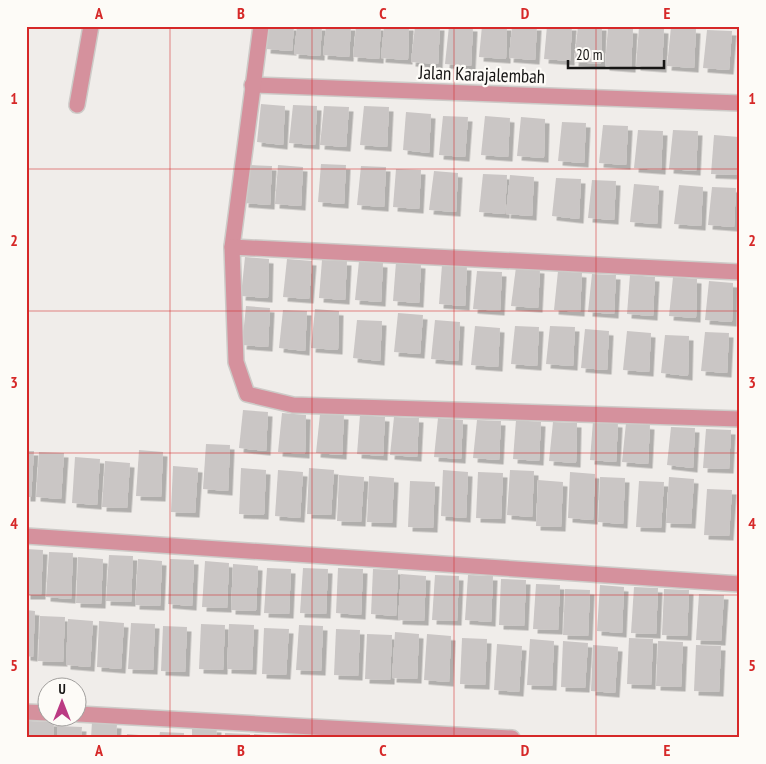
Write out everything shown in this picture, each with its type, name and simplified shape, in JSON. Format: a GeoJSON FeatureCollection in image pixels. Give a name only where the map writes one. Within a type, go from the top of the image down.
{"type":"FeatureCollection","features":[{"type":"Feature","properties":{"kind":"street"},"geometry":{"type":"LineString","coordinates":[[77,105],[91,26]]}},
{"type":"Feature","properties":{"kind":"street"},"geometry":{"type":"LineString","coordinates":[[261,26],[232,247],[236,362],[247,394],[293,405],[740,420]]}},
{"type":"Feature","properties":{"kind":"street","name":"Jalan Karajalembah"},"geometry":{"type":"LineString","coordinates":[[252,86],[740,103]]}},
{"type":"Feature","properties":{"kind":"street"},"geometry":{"type":"LineString","coordinates":[[232,247],[740,272]]}},
{"type":"Feature","properties":{"kind":"street"},"geometry":{"type":"LineString","coordinates":[[26,536],[740,584]]}},
{"type":"Feature","properties":{"kind":"street"},"geometry":{"type":"LineString","coordinates":[[88,715],[512,738]]}},
{"type":"Feature","properties":{"kind":"building"},"geometry":{"type":"Polygon","coordinates":[[[268,26],[294,26],[292,51],[266,49],[268,26]]]}},
{"type":"Feature","properties":{"kind":"building"},"geometry":{"type":"Polygon","coordinates":[[[297,26],[322,26],[320,56],[294,54],[297,26]]]}},
{"type":"Feature","properties":{"kind":"building"},"geometry":{"type":"Polygon","coordinates":[[[326,26],[351,26],[349,57],[323,55],[326,26]]]}},
{"type":"Feature","properties":{"kind":"building"},"geometry":{"type":"Polygon","coordinates":[[[356,26],[381,26],[379,59],[353,57],[356,26]]]}},
{"type":"Feature","properties":{"kind":"building"},"geometry":{"type":"Polygon","coordinates":[[[384,26],[409,26],[408,60],[381,58],[384,26]]]}},
{"type":"Feature","properties":{"kind":"building"},"geometry":{"type":"Polygon","coordinates":[[[415,26],[440,26],[438,64],[411,62],[415,26]]]}},
{"type":"Feature","properties":{"kind":"building"},"geometry":{"type":"Polygon","coordinates":[[[449,26],[473,27],[471,66],[445,64],[449,26]]]}},
{"type":"Feature","properties":{"kind":"building"},"geometry":{"type":"Polygon","coordinates":[[[482,26],[507,26],[506,59],[479,57],[482,26]]]}},
{"type":"Feature","properties":{"kind":"building"},"geometry":{"type":"Polygon","coordinates":[[[512,26],[537,26],[535,60],[509,58],[512,26]]]}},
{"type":"Feature","properties":{"kind":"building"},"geometry":{"type":"Polygon","coordinates":[[[547,26],[572,26],[570,61],[544,59],[547,26]]]}},
{"type":"Feature","properties":{"kind":"building"},"geometry":{"type":"Polygon","coordinates":[[[578,26],[602,26],[601,64],[574,62],[578,26]]]}},
{"type":"Feature","properties":{"kind":"building"},"geometry":{"type":"Polygon","coordinates":[[[608,27],[633,29],[631,68],[605,66],[608,27]]]}},
{"type":"Feature","properties":{"kind":"building"},"geometry":{"type":"Polygon","coordinates":[[[639,27],[664,29],[662,68],[636,66],[639,27]]]}},
{"type":"Feature","properties":{"kind":"building"},"geometry":{"type":"Polygon","coordinates":[[[671,27],[696,29],[694,68],[667,66],[671,27]]]}},
{"type":"Feature","properties":{"kind":"building"},"geometry":{"type":"Polygon","coordinates":[[[707,30],[732,31],[729,70],[703,68],[707,30]]]}},
{"type":"Feature","properties":{"kind":"building"},"geometry":{"type":"Polygon","coordinates":[[[261,104],[285,106],[283,145],[257,142],[261,104]]]}},
{"type":"Feature","properties":{"kind":"building"},"geometry":{"type":"Polygon","coordinates":[[[293,105],[317,106],[315,145],[289,143],[293,105]]]}},
{"type":"Feature","properties":{"kind":"building"},"geometry":{"type":"Polygon","coordinates":[[[324,106],[349,107],[346,147],[320,145],[324,106]]]}},
{"type":"Feature","properties":{"kind":"building"},"geometry":{"type":"Polygon","coordinates":[[[364,106],[389,107],[387,147],[360,145],[364,106]]]}},
{"type":"Feature","properties":{"kind":"building"},"geometry":{"type":"Polygon","coordinates":[[[406,112],[431,114],[429,153],[403,150],[406,112]]]}},
{"type":"Feature","properties":{"kind":"building"},"geometry":{"type":"Polygon","coordinates":[[[443,116],[468,117],[465,157],[439,155],[443,116]]]}},
{"type":"Feature","properties":{"kind":"building"},"geometry":{"type":"Polygon","coordinates":[[[485,116],[510,118],[508,157],[481,155],[485,116]]]}},
{"type":"Feature","properties":{"kind":"building"},"geometry":{"type":"Polygon","coordinates":[[[521,117],[545,119],[544,158],[517,156],[521,117]]]}},
{"type":"Feature","properties":{"kind":"building"},"geometry":{"type":"Polygon","coordinates":[[[562,122],[586,123],[584,163],[558,161],[562,122]]]}},
{"type":"Feature","properties":{"kind":"building"},"geometry":{"type":"Polygon","coordinates":[[[603,125],[628,126],[626,165],[599,163],[603,125]]]}},
{"type":"Feature","properties":{"kind":"building"},"geometry":{"type":"Polygon","coordinates":[[[638,130],[663,131],[661,170],[634,168],[638,130]]]}},
{"type":"Feature","properties":{"kind":"building"},"geometry":{"type":"Polygon","coordinates":[[[673,130],[698,131],[696,171],[669,169],[673,130]]]}},
{"type":"Feature","properties":{"kind":"building"},"geometry":{"type":"Polygon","coordinates":[[[714,135],[739,137],[737,175],[711,174],[714,135]]]}},
{"type":"Feature","properties":{"kind":"building"},"geometry":{"type":"Polygon","coordinates":[[[321,164],[346,165],[344,204],[318,202],[321,164]]]}},
{"type":"Feature","properties":{"kind":"building"},"geometry":{"type":"Polygon","coordinates":[[[247,165],[272,166],[270,205],[244,203],[247,165]]]}},
{"type":"Feature","properties":{"kind":"building"},"geometry":{"type":"Polygon","coordinates":[[[278,165],[303,167],[301,206],[275,204],[278,165]]]}},
{"type":"Feature","properties":{"kind":"building"},"geometry":{"type":"Polygon","coordinates":[[[361,166],[386,167],[384,207],[357,205],[361,166]]]}},
{"type":"Feature","properties":{"kind":"building"},"geometry":{"type":"Polygon","coordinates":[[[396,169],[421,170],[419,209],[393,207],[396,169]]]}},
{"type":"Feature","properties":{"kind":"building"},"geometry":{"type":"Polygon","coordinates":[[[434,171],[458,173],[456,212],[429,210],[434,171]]]}},
{"type":"Feature","properties":{"kind":"building"},"geometry":{"type":"Polygon","coordinates":[[[483,174],[507,175],[505,214],[479,212],[483,174]]]}},
{"type":"Feature","properties":{"kind":"building"},"geometry":{"type":"Polygon","coordinates":[[[510,175],[534,177],[532,216],[506,214],[510,175]]]}},
{"type":"Feature","properties":{"kind":"building"},"geometry":{"type":"Polygon","coordinates":[[[556,178],[581,179],[579,219],[552,216],[556,178]]]}},
{"type":"Feature","properties":{"kind":"building"},"geometry":{"type":"Polygon","coordinates":[[[592,180],[616,181],[614,220],[588,218],[592,180]]]}},
{"type":"Feature","properties":{"kind":"building"},"geometry":{"type":"Polygon","coordinates":[[[634,184],[659,186],[657,224],[630,222],[634,184]]]}},
{"type":"Feature","properties":{"kind":"building"},"geometry":{"type":"Polygon","coordinates":[[[679,185],[703,187],[701,226],[674,224],[679,185]]]}},
{"type":"Feature","properties":{"kind":"building"},"geometry":{"type":"Polygon","coordinates":[[[712,187],[736,188],[734,227],[708,225],[712,187]]]}},
{"type":"Feature","properties":{"kind":"building"},"geometry":{"type":"Polygon","coordinates":[[[245,257],[269,259],[268,298],[241,296],[245,257]]]}},
{"type":"Feature","properties":{"kind":"building"},"geometry":{"type":"Polygon","coordinates":[[[287,259],[312,261],[309,299],[283,297],[287,259]]]}},
{"type":"Feature","properties":{"kind":"building"},"geometry":{"type":"Polygon","coordinates":[[[322,260],[347,261],[345,300],[319,298],[322,260]]]}},
{"type":"Feature","properties":{"kind":"building"},"geometry":{"type":"Polygon","coordinates":[[[359,261],[383,263],[381,302],[355,300],[359,261]]]}},
{"type":"Feature","properties":{"kind":"building"},"geometry":{"type":"Polygon","coordinates":[[[396,262],[421,264],[419,303],[393,301],[396,262]]]}},
{"type":"Feature","properties":{"kind":"building"},"geometry":{"type":"Polygon","coordinates":[[[442,265],[467,266],[465,306],[439,304],[442,265]]]}},
{"type":"Feature","properties":{"kind":"building"},"geometry":{"type":"Polygon","coordinates":[[[516,267],[540,269],[538,308],[511,306],[516,267]]]}},
{"type":"Feature","properties":{"kind":"building"},"geometry":{"type":"Polygon","coordinates":[[[477,271],[502,272],[500,311],[473,309],[477,271]]]}},
{"type":"Feature","properties":{"kind":"building"},"geometry":{"type":"Polygon","coordinates":[[[558,271],[582,273],[580,312],[554,310],[558,271]]]}},
{"type":"Feature","properties":{"kind":"building"},"geometry":{"type":"Polygon","coordinates":[[[592,274],[616,275],[614,314],[588,312],[592,274]]]}},
{"type":"Feature","properties":{"kind":"building"},"geometry":{"type":"Polygon","coordinates":[[[630,275],[655,277],[653,316],[627,314],[630,275]]]}},
{"type":"Feature","properties":{"kind":"building"},"geometry":{"type":"Polygon","coordinates":[[[673,277],[697,279],[696,318],[669,316],[673,277]]]}},
{"type":"Feature","properties":{"kind":"building"},"geometry":{"type":"Polygon","coordinates":[[[709,281],[733,283],[732,322],[705,320],[709,281]]]}},
{"type":"Feature","properties":{"kind":"building"},"geometry":{"type":"Polygon","coordinates":[[[246,306],[270,308],[268,347],[242,345],[246,306]]]}},
{"type":"Feature","properties":{"kind":"building"},"geometry":{"type":"Polygon","coordinates":[[[315,309],[339,311],[338,350],[311,348],[315,309]]]}},
{"type":"Feature","properties":{"kind":"building"},"geometry":{"type":"Polygon","coordinates":[[[283,310],[307,311],[305,351],[279,348],[283,310]]]}},
{"type":"Feature","properties":{"kind":"building"},"geometry":{"type":"Polygon","coordinates":[[[398,313],[423,315],[420,354],[394,352],[398,313]]]}},
{"type":"Feature","properties":{"kind":"building"},"geometry":{"type":"Polygon","coordinates":[[[357,320],[382,321],[380,361],[353,358],[357,320]]]}},
{"type":"Feature","properties":{"kind":"building"},"geometry":{"type":"Polygon","coordinates":[[[435,320],[460,322],[458,361],[431,359],[435,320]]]}},
{"type":"Feature","properties":{"kind":"building"},"geometry":{"type":"Polygon","coordinates":[[[475,326],[500,328],[498,367],[471,365],[475,326]]]}},
{"type":"Feature","properties":{"kind":"building"},"geometry":{"type":"Polygon","coordinates":[[[515,326],[539,327],[537,366],[511,364],[515,326]]]}},
{"type":"Feature","properties":{"kind":"building"},"geometry":{"type":"Polygon","coordinates":[[[550,326],[575,327],[573,366],[546,364],[550,326]]]}},
{"type":"Feature","properties":{"kind":"building"},"geometry":{"type":"Polygon","coordinates":[[[585,329],[609,331],[607,370],[581,368],[585,329]]]}},
{"type":"Feature","properties":{"kind":"building"},"geometry":{"type":"Polygon","coordinates":[[[627,331],[651,333],[649,372],[623,370],[627,331]]]}},
{"type":"Feature","properties":{"kind":"building"},"geometry":{"type":"Polygon","coordinates":[[[705,332],[729,333],[727,373],[701,371],[705,332]]]}},
{"type":"Feature","properties":{"kind":"building"},"geometry":{"type":"Polygon","coordinates":[[[665,335],[689,336],[688,376],[661,373],[665,335]]]}},
{"type":"Feature","properties":{"kind":"building"},"geometry":{"type":"Polygon","coordinates":[[[243,410],[268,412],[266,451],[239,448],[243,410]]]}},
{"type":"Feature","properties":{"kind":"building"},"geometry":{"type":"Polygon","coordinates":[[[282,413],[306,415],[305,454],[278,452],[282,413]]]}},
{"type":"Feature","properties":{"kind":"building"},"geometry":{"type":"Polygon","coordinates":[[[320,414],[344,415],[342,455],[316,453],[320,414]]]}},
{"type":"Feature","properties":{"kind":"building"},"geometry":{"type":"Polygon","coordinates":[[[360,415],[385,417],[383,456],[357,454],[360,415]]]}},
{"type":"Feature","properties":{"kind":"building"},"geometry":{"type":"Polygon","coordinates":[[[394,417],[419,418],[417,457],[390,455],[394,417]]]}},
{"type":"Feature","properties":{"kind":"building"},"geometry":{"type":"Polygon","coordinates":[[[438,418],[463,420],[461,459],[434,457],[438,418]]]}},
{"type":"Feature","properties":{"kind":"building"},"geometry":{"type":"Polygon","coordinates":[[[477,420],[501,421],[499,460],[473,458],[477,420]]]}},
{"type":"Feature","properties":{"kind":"building"},"geometry":{"type":"Polygon","coordinates":[[[516,420],[541,422],[539,461],[513,459],[516,420]]]}},
{"type":"Feature","properties":{"kind":"building"},"geometry":{"type":"Polygon","coordinates":[[[593,421],[618,423],[616,462],[590,460],[593,421]]]}},
{"type":"Feature","properties":{"kind":"building"},"geometry":{"type":"Polygon","coordinates":[[[553,422],[577,423],[576,463],[549,461],[553,422]]]}},
{"type":"Feature","properties":{"kind":"building"},"geometry":{"type":"Polygon","coordinates":[[[626,423],[650,425],[648,464],[622,462],[626,423]]]}},
{"type":"Feature","properties":{"kind":"building"},"geometry":{"type":"Polygon","coordinates":[[[671,427],[695,428],[693,468],[667,465],[671,427]]]}},
{"type":"Feature","properties":{"kind":"building"},"geometry":{"type":"Polygon","coordinates":[[[706,429],[731,430],[729,469],[703,468],[706,429]]]}},
{"type":"Feature","properties":{"kind":"building"},"geometry":{"type":"Polygon","coordinates":[[[206,444],[230,445],[228,491],[203,489],[206,444]]]}},
{"type":"Feature","properties":{"kind":"building"},"geometry":{"type":"Polygon","coordinates":[[[139,450],[163,452],[161,497],[136,496],[139,450]]]}},
{"type":"Feature","properties":{"kind":"building"},"geometry":{"type":"Polygon","coordinates":[[[26,451],[34,451],[31,497],[26,497],[26,451]]]}},
{"type":"Feature","properties":{"kind":"building"},"geometry":{"type":"Polygon","coordinates":[[[39,452],[64,453],[61,499],[36,497],[39,452]]]}},
{"type":"Feature","properties":{"kind":"building"},"geometry":{"type":"Polygon","coordinates":[[[75,457],[100,459],[97,505],[72,503],[75,457]]]}},
{"type":"Feature","properties":{"kind":"building"},"geometry":{"type":"Polygon","coordinates":[[[105,461],[130,463],[127,508],[102,507],[105,461]]]}},
{"type":"Feature","properties":{"kind":"building"},"geometry":{"type":"Polygon","coordinates":[[[173,466],[198,468],[195,513],[171,512],[173,466]]]}},
{"type":"Feature","properties":{"kind":"building"},"geometry":{"type":"Polygon","coordinates":[[[241,468],[266,470],[264,515],[239,514],[241,468]]]}},
{"type":"Feature","properties":{"kind":"building"},"geometry":{"type":"Polygon","coordinates":[[[309,468],[334,470],[331,515],[307,514],[309,468]]]}},
{"type":"Feature","properties":{"kind":"building"},"geometry":{"type":"Polygon","coordinates":[[[278,470],[303,472],[300,518],[275,516],[278,470]]]}},
{"type":"Feature","properties":{"kind":"building"},"geometry":{"type":"Polygon","coordinates":[[[443,470],[468,472],[466,518],[441,516],[443,470]]]}},
{"type":"Feature","properties":{"kind":"building"},"geometry":{"type":"Polygon","coordinates":[[[510,470],[534,471],[532,517],[507,515],[510,470]]]}},
{"type":"Feature","properties":{"kind":"building"},"geometry":{"type":"Polygon","coordinates":[[[478,472],[503,473],[501,519],[476,518],[478,472]]]}},
{"type":"Feature","properties":{"kind":"building"},"geometry":{"type":"Polygon","coordinates":[[[570,472],[595,474],[593,520],[568,518],[570,472]]]}},
{"type":"Feature","properties":{"kind":"building"},"geometry":{"type":"Polygon","coordinates":[[[339,475],[364,477],[361,522],[337,521],[339,475]]]}},
{"type":"Feature","properties":{"kind":"building"},"geometry":{"type":"Polygon","coordinates":[[[369,476],[394,478],[392,523],[367,522],[369,476]]]}},
{"type":"Feature","properties":{"kind":"building"},"geometry":{"type":"Polygon","coordinates":[[[600,477],[625,478],[623,524],[598,522],[600,477]]]}},
{"type":"Feature","properties":{"kind":"building"},"geometry":{"type":"Polygon","coordinates":[[[669,477],[694,479],[691,524],[666,523],[669,477]]]}},
{"type":"Feature","properties":{"kind":"building"},"geometry":{"type":"Polygon","coordinates":[[[538,480],[563,482],[561,527],[536,526],[538,480]]]}},
{"type":"Feature","properties":{"kind":"building"},"geometry":{"type":"Polygon","coordinates":[[[410,481],[435,482],[433,528],[408,527],[410,481]]]}},
{"type":"Feature","properties":{"kind":"building"},"geometry":{"type":"Polygon","coordinates":[[[639,481],[664,482],[661,528],[636,527],[639,481]]]}},
{"type":"Feature","properties":{"kind":"building"},"geometry":{"type":"Polygon","coordinates":[[[707,489],[732,490],[729,536],[704,535],[707,489]]]}},
{"type":"Feature","properties":{"kind":"building"},"geometry":{"type":"Polygon","coordinates":[[[26,549],[43,550],[41,595],[26,595],[26,549]]]}},
{"type":"Feature","properties":{"kind":"building"},"geometry":{"type":"Polygon","coordinates":[[[49,552],[73,553],[71,599],[46,597],[49,552]]]}},
{"type":"Feature","properties":{"kind":"building"},"geometry":{"type":"Polygon","coordinates":[[[109,555],[133,556],[131,602],[106,601],[109,555]]]}},
{"type":"Feature","properties":{"kind":"building"},"geometry":{"type":"Polygon","coordinates":[[[78,557],[103,559],[101,604],[76,603],[78,557]]]}},
{"type":"Feature","properties":{"kind":"building"},"geometry":{"type":"Polygon","coordinates":[[[138,559],[162,561],[160,606],[135,605],[138,559]]]}},
{"type":"Feature","properties":{"kind":"building"},"geometry":{"type":"Polygon","coordinates":[[[170,559],[194,560],[192,606],[168,604],[170,559]]]}},
{"type":"Feature","properties":{"kind":"building"},"geometry":{"type":"Polygon","coordinates":[[[205,561],[229,563],[227,608],[202,607],[205,561]]]}},
{"type":"Feature","properties":{"kind":"building"},"geometry":{"type":"Polygon","coordinates":[[[233,564],[258,566],[256,611],[231,610],[233,564]]]}},
{"type":"Feature","properties":{"kind":"building"},"geometry":{"type":"Polygon","coordinates":[[[267,568],[291,569],[289,614],[264,613],[267,568]]]}},
{"type":"Feature","properties":{"kind":"building"},"geometry":{"type":"Polygon","coordinates":[[[303,568],[328,569],[326,614],[300,613],[303,568]]]}},
{"type":"Feature","properties":{"kind":"building"},"geometry":{"type":"Polygon","coordinates":[[[338,568],[363,569],[361,615],[336,613],[338,568]]]}},
{"type":"Feature","properties":{"kind":"building"},"geometry":{"type":"Polygon","coordinates":[[[373,569],[398,570],[396,616],[371,614],[373,569]]]}},
{"type":"Feature","properties":{"kind":"building"},"geometry":{"type":"Polygon","coordinates":[[[401,574],[426,576],[424,621],[398,620],[401,574]]]}},
{"type":"Feature","properties":{"kind":"building"},"geometry":{"type":"Polygon","coordinates":[[[435,575],[459,576],[457,621],[432,620],[435,575]]]}},
{"type":"Feature","properties":{"kind":"building"},"geometry":{"type":"Polygon","coordinates":[[[468,575],[493,576],[491,622],[465,620],[468,575]]]}},
{"type":"Feature","properties":{"kind":"building"},"geometry":{"type":"Polygon","coordinates":[[[501,579],[526,580],[524,626],[499,625],[501,579]]]}},
{"type":"Feature","properties":{"kind":"building"},"geometry":{"type":"Polygon","coordinates":[[[536,584],[560,585],[558,630],[533,629],[536,584]]]}},
{"type":"Feature","properties":{"kind":"building"},"geometry":{"type":"Polygon","coordinates":[[[600,585],[624,587],[622,633],[597,631],[600,585]]]}},
{"type":"Feature","properties":{"kind":"building"},"geometry":{"type":"Polygon","coordinates":[[[634,587],[658,588],[656,634],[631,633],[634,587]]]}},
{"type":"Feature","properties":{"kind":"building"},"geometry":{"type":"Polygon","coordinates":[[[565,589],[590,590],[588,636],[563,635],[565,589]]]}},
{"type":"Feature","properties":{"kind":"building"},"geometry":{"type":"Polygon","coordinates":[[[664,589],[689,590],[687,636],[662,635],[664,589]]]}},
{"type":"Feature","properties":{"kind":"building"},"geometry":{"type":"Polygon","coordinates":[[[699,594],[724,595],[721,641],[696,640],[699,594]]]}},
{"type":"Feature","properties":{"kind":"building"},"geometry":{"type":"Polygon","coordinates":[[[26,610],[35,611],[33,657],[26,656],[26,610]]]}},
{"type":"Feature","properties":{"kind":"building"},"geometry":{"type":"Polygon","coordinates":[[[40,616],[65,617],[63,662],[38,661],[40,616]]]}},
{"type":"Feature","properties":{"kind":"building"},"geometry":{"type":"Polygon","coordinates":[[[68,619],[93,621],[90,667],[66,665],[68,619]]]}},
{"type":"Feature","properties":{"kind":"building"},"geometry":{"type":"Polygon","coordinates":[[[99,621],[124,623],[121,669],[97,667],[99,621]]]}},
{"type":"Feature","properties":{"kind":"building"},"geometry":{"type":"Polygon","coordinates":[[[131,623],[155,624],[153,670],[128,669],[131,623]]]}},
{"type":"Feature","properties":{"kind":"building"},"geometry":{"type":"Polygon","coordinates":[[[201,624],[225,625],[223,670],[199,669],[201,624]]]}},
{"type":"Feature","properties":{"kind":"building"},"geometry":{"type":"Polygon","coordinates":[[[229,624],[254,625],[252,670],[227,669],[229,624]]]}},
{"type":"Feature","properties":{"kind":"building"},"geometry":{"type":"Polygon","coordinates":[[[299,625],[323,626],[321,671],[296,670],[299,625]]]}},
{"type":"Feature","properties":{"kind":"building"},"geometry":{"type":"Polygon","coordinates":[[[163,626],[187,627],[185,672],[161,671],[163,626]]]}},
{"type":"Feature","properties":{"kind":"building"},"geometry":{"type":"Polygon","coordinates":[[[264,628],[289,629],[286,675],[262,674],[264,628]]]}},
{"type":"Feature","properties":{"kind":"building"},"geometry":{"type":"Polygon","coordinates":[[[336,629],[360,630],[358,676],[334,675],[336,629]]]}},
{"type":"Feature","properties":{"kind":"building"},"geometry":{"type":"Polygon","coordinates":[[[395,632],[419,634],[417,679],[392,678],[395,632]]]}},
{"type":"Feature","properties":{"kind":"building"},"geometry":{"type":"Polygon","coordinates":[[[367,634],[392,635],[390,680],[365,679],[367,634]]]}},
{"type":"Feature","properties":{"kind":"building"},"geometry":{"type":"Polygon","coordinates":[[[427,634],[451,636],[449,682],[424,680],[427,634]]]}},
{"type":"Feature","properties":{"kind":"building"},"geometry":{"type":"Polygon","coordinates":[[[462,638],[487,639],[485,685],[460,684],[462,638]]]}},
{"type":"Feature","properties":{"kind":"building"},"geometry":{"type":"Polygon","coordinates":[[[629,638],[653,639],[651,685],[627,684],[629,638]]]}},
{"type":"Feature","properties":{"kind":"building"},"geometry":{"type":"Polygon","coordinates":[[[530,639],[554,641],[552,686],[527,685],[530,639]]]}},
{"type":"Feature","properties":{"kind":"building"},"geometry":{"type":"Polygon","coordinates":[[[563,641],[588,643],[585,688],[561,687],[563,641]]]}},
{"type":"Feature","properties":{"kind":"building"},"geometry":{"type":"Polygon","coordinates":[[[658,641],[683,642],[681,687],[656,686],[658,641]]]}},
{"type":"Feature","properties":{"kind":"building"},"geometry":{"type":"Polygon","coordinates":[[[497,644],[522,646],[519,692],[494,690],[497,644]]]}},
{"type":"Feature","properties":{"kind":"building"},"geometry":{"type":"Polygon","coordinates":[[[593,645],[618,647],[615,693],[591,691],[593,645]]]}},
{"type":"Feature","properties":{"kind":"building"},"geometry":{"type":"Polygon","coordinates":[[[696,645],[721,646],[719,692],[694,691],[696,645]]]}},
{"type":"Feature","properties":{"kind":"building"},"geometry":{"type":"Polygon","coordinates":[[[29,721],[38,721],[38,726],[54,726],[53,738],[28,738],[29,721]]]}},
{"type":"Feature","properties":{"kind":"building"},"geometry":{"type":"Polygon","coordinates":[[[92,722],[117,724],[116,738],[91,738],[92,722]]]}},
{"type":"Feature","properties":{"kind":"building"},"geometry":{"type":"Polygon","coordinates":[[[57,726],[82,727],[81,738],[57,738],[57,726]]]}},
{"type":"Feature","properties":{"kind":"building"},"geometry":{"type":"Polygon","coordinates":[[[192,727],[217,728],[216,738],[192,738],[192,727]]]}},
{"type":"Feature","properties":{"kind":"building"},"geometry":{"type":"Polygon","coordinates":[[[160,732],[184,733],[184,738],[159,738],[160,732]]]}},
{"type":"Feature","properties":{"kind":"building"},"geometry":{"type":"Polygon","coordinates":[[[225,733],[250,734],[250,738],[225,738],[225,733]]]}},
{"type":"Feature","properties":{"kind":"building"},"geometry":{"type":"Polygon","coordinates":[[[127,734],[151,736],[151,738],[127,738],[127,734]]]}},
{"type":"Feature","properties":{"kind":"building"},"geometry":{"type":"Polygon","coordinates":[[[254,734],[279,736],[279,738],[254,738],[254,734]]]}}]}
